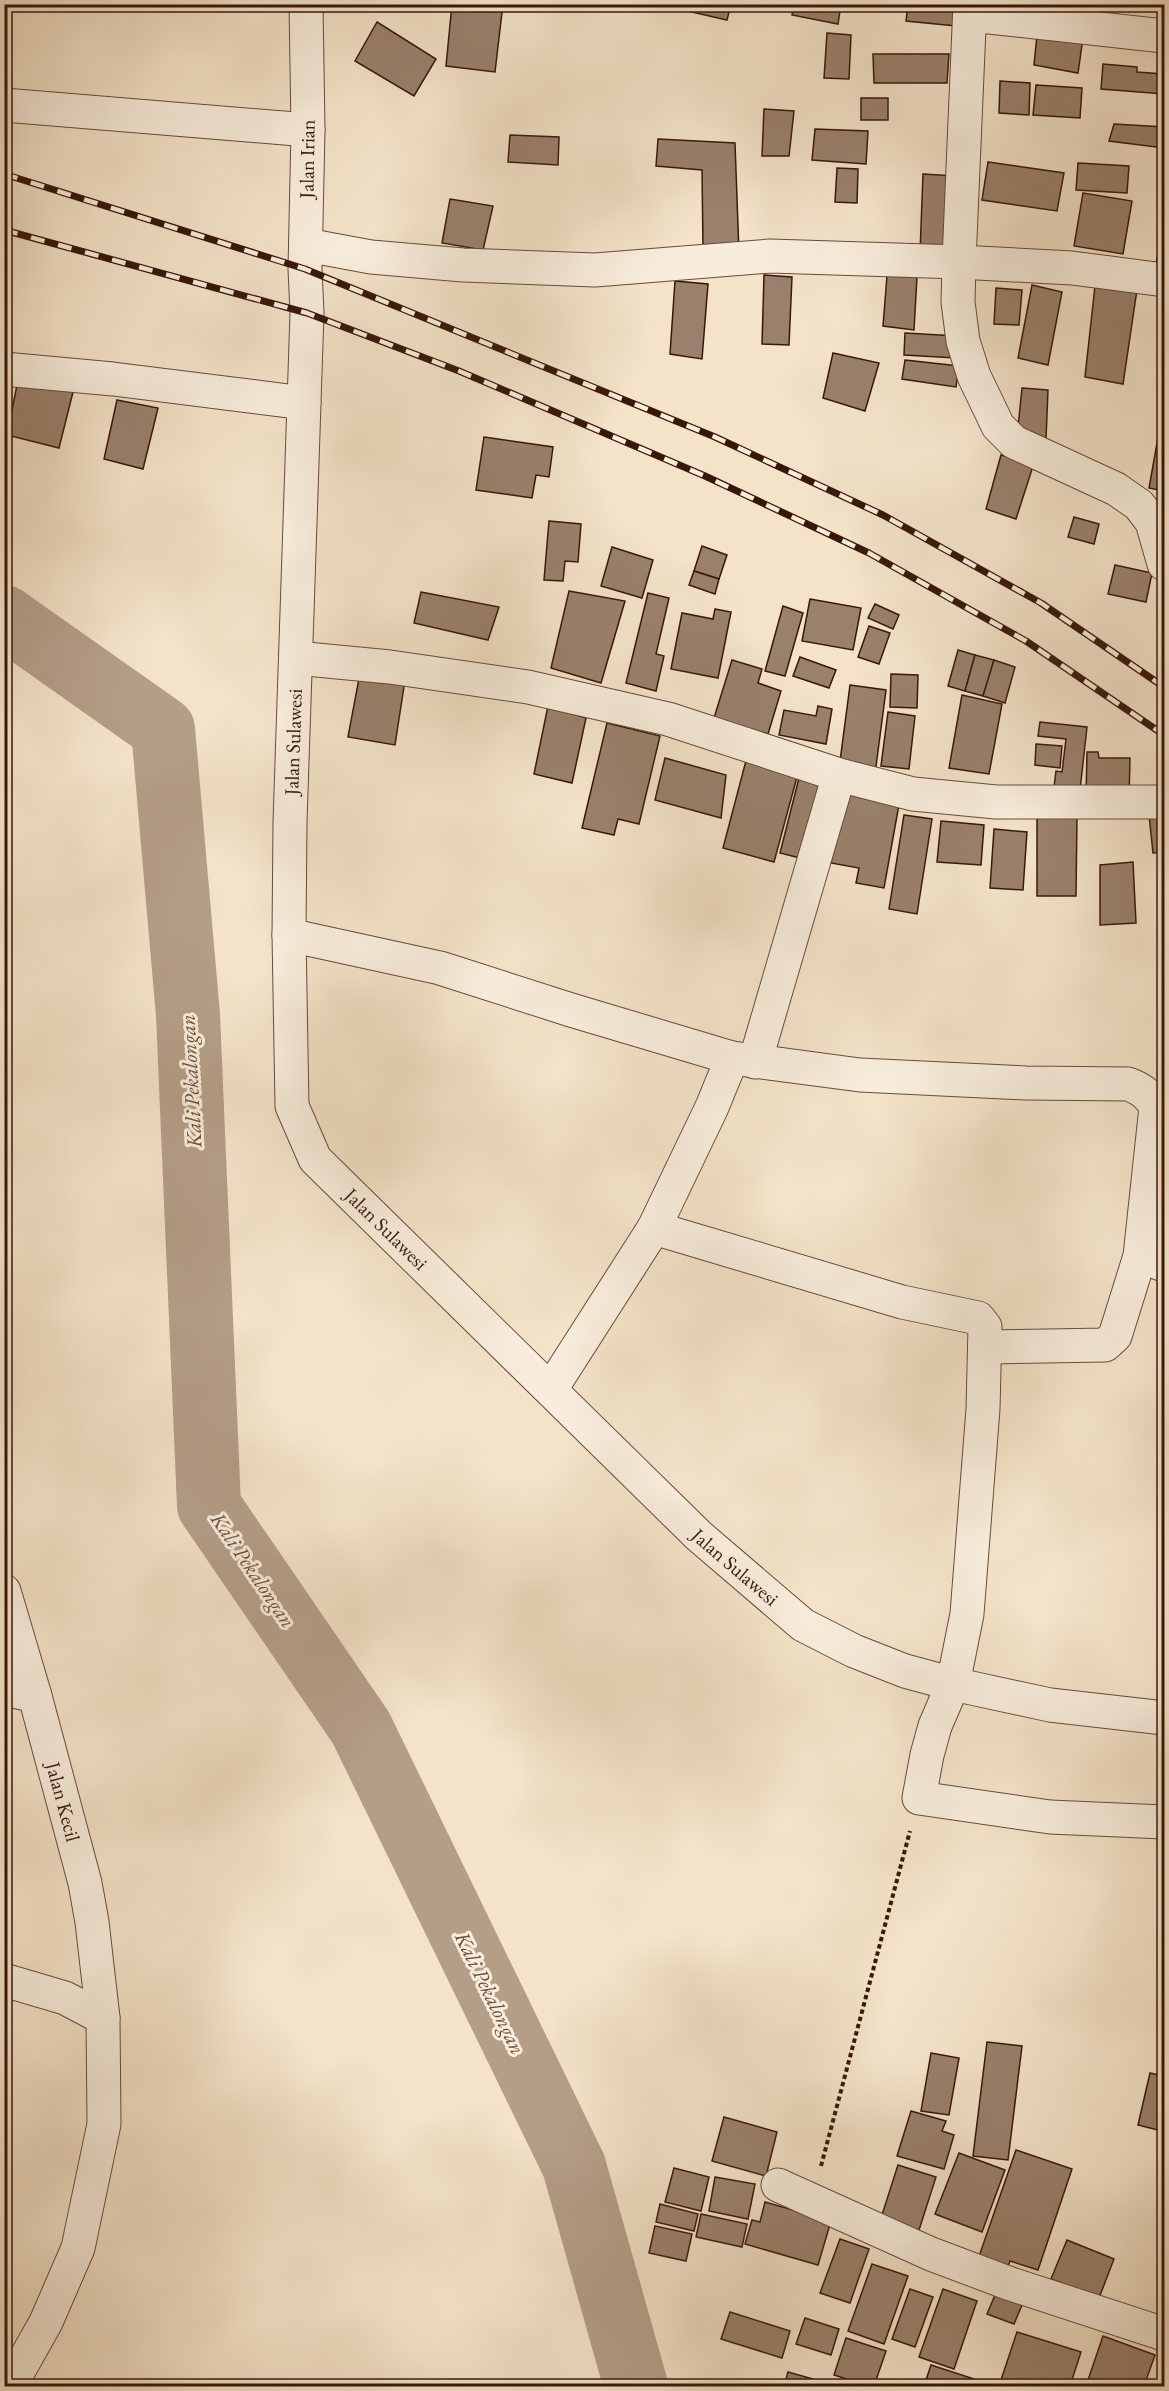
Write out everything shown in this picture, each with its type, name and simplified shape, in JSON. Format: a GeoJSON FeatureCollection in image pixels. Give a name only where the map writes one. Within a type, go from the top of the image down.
{"type":"FeatureCollection","features":[{"type":"Feature","properties":{"kind":"street","name":"Jalan Irian"},"geometry":{"type":"LineString","coordinates":[[306,4],[307,313]]}},
{"type":"Feature","properties":{"kind":"street"},"geometry":{"type":"LineString","coordinates":[[1164,36],[970,10],[958,302],[963,341],[974,376],[998,426],[1014,442],[1116,489],[1139,505],[1152,522],[1164,564]]}},
{"type":"Feature","properties":{"kind":"street"},"geometry":{"type":"LineString","coordinates":[[4,105],[308,130]]}},
{"type":"Feature","properties":{"kind":"street"},"geometry":{"type":"LineString","coordinates":[[306,245],[382,258],[463,265],[595,270],[770,256],[1072,268],[1164,280]]}},
{"type":"Feature","properties":{"kind":"street","name":"Jalan Sulawesi"},"geometry":{"type":"LineString","coordinates":[[307,313],[290,822],[290,935],[292,1106],[315,1159],[688,1525],[803,1625],[865,1655],[905,1671],[953,1684],[1050,1705],[1164,1718]]}},
{"type":"Feature","properties":{"kind":"street"},"geometry":{"type":"LineString","coordinates":[[4,369],[304,403]]}},
{"type":"Feature","properties":{"kind":"street"},"geometry":{"type":"LineString","coordinates":[[296,658],[390,667],[528,687],[668,719],[839,775],[913,794],[996,802],[1155,802]]}},
{"type":"Feature","properties":{"kind":"street"},"geometry":{"type":"LineString","coordinates":[[551,1389],[654,1228],[712,1107],[743,1060],[839,775]]}},
{"type":"Feature","properties":{"kind":"street"},"geometry":{"type":"LineString","coordinates":[[290,935],[440,968],[571,1010],[743,1060],[860,1075],[1026,1083],[1128,1084],[1138,1088],[1150,1096],[1156,1107],[1152,1261],[1115,1336],[1104,1345],[986,1347]]}},
{"type":"Feature","properties":{"kind":"street"},"geometry":{"type":"LineString","coordinates":[[654,1228],[902,1302],[978,1318],[985,1327],[986,1347],[967,1614],[953,1684],[929,1745],[919,1798],[1050,1817],[1164,1822]]}},
{"type":"Feature","properties":{"kind":"street","name":"Jalan Kecil"},"geometry":{"type":"LineString","coordinates":[[4,1591],[20,1693],[85,1883],[103,2018],[104,2124],[78,2248],[46,2322],[10,2386]]}},
{"type":"Feature","properties":{"kind":"street"},"geometry":{"type":"LineString","coordinates":[[4,1980],[65,1998],[103,2018]]}},
{"type":"Feature","properties":{"kind":"street"},"geometry":{"type":"LineString","coordinates":[[778,2185],[931,2254],[1008,2283],[1164,2334]]}},
{"type":"Feature","properties":{"kind":"path"},"geometry":{"type":"LineString","coordinates":[[812,2199],[919,1798]]}},
{"type":"Feature","properties":{"kind":"building"},"geometry":{"type":"Polygon","coordinates":[[[452,4],[503,4],[495,72],[446,66],[452,4]]]}},
{"type":"Feature","properties":{"kind":"building"},"geometry":{"type":"Polygon","coordinates":[[[685,4],[731,4],[727,20],[683,10],[685,4]]]}},
{"type":"Feature","properties":{"kind":"building"},"geometry":{"type":"Polygon","coordinates":[[[794,4],[841,4],[838,24],[792,15],[794,4]]]}},
{"type":"Feature","properties":{"kind":"building"},"geometry":{"type":"Polygon","coordinates":[[[908,4],[968,4],[966,27],[906,21],[908,4]]]}},
{"type":"Feature","properties":{"kind":"building"},"geometry":{"type":"Polygon","coordinates":[[[377,22],[436,59],[414,96],[355,61],[377,22]]]}},
{"type":"Feature","properties":{"kind":"building"},"geometry":{"type":"Polygon","coordinates":[[[1038,26],[1084,31],[1078,73],[1034,65],[1038,26]]]}},
{"type":"Feature","properties":{"kind":"building"},"geometry":{"type":"Polygon","coordinates":[[[827,33],[851,35],[849,79],[824,78],[827,33]]]}},
{"type":"Feature","properties":{"kind":"building"},"geometry":{"type":"Polygon","coordinates":[[[873,54],[949,54],[947,83],[874,83],[873,54]]]}},
{"type":"Feature","properties":{"kind":"building"},"geometry":{"type":"Polygon","coordinates":[[[1103,64],[1137,67],[1137,72],[1164,74],[1164,94],[1101,89],[1103,64]]]}},
{"type":"Feature","properties":{"kind":"building"},"geometry":{"type":"Polygon","coordinates":[[[1000,81],[1030,83],[1029,115],[999,113],[1000,81]]]}},
{"type":"Feature","properties":{"kind":"building"},"geometry":{"type":"Polygon","coordinates":[[[1036,85],[1082,88],[1080,118],[1033,115],[1036,85]]]}},
{"type":"Feature","properties":{"kind":"building"},"geometry":{"type":"Polygon","coordinates":[[[861,98],[888,98],[888,120],[861,120],[861,98]]]}},
{"type":"Feature","properties":{"kind":"building"},"geometry":{"type":"Polygon","coordinates":[[[764,109],[794,111],[789,156],[762,156],[764,109]]]}},
{"type":"Feature","properties":{"kind":"building"},"geometry":{"type":"Polygon","coordinates":[[[1114,124],[1164,127],[1164,148],[1109,141],[1114,124]]]}},
{"type":"Feature","properties":{"kind":"building"},"geometry":{"type":"Polygon","coordinates":[[[815,129],[868,131],[866,164],[812,160],[815,129]]]}},
{"type":"Feature","properties":{"kind":"building"},"geometry":{"type":"Polygon","coordinates":[[[510,135],[559,137],[558,165],[508,162],[510,135]]]}},
{"type":"Feature","properties":{"kind":"building"},"geometry":{"type":"Polygon","coordinates":[[[658,139],[735,143],[739,253],[703,248],[702,170],[656,166],[658,139]]]}},
{"type":"Feature","properties":{"kind":"building"},"geometry":{"type":"Polygon","coordinates":[[[988,162],[1064,173],[1057,211],[982,200],[988,162]]]}},
{"type":"Feature","properties":{"kind":"building"},"geometry":{"type":"Polygon","coordinates":[[[1078,163],[1129,166],[1127,193],[1076,190],[1078,163]]]}},
{"type":"Feature","properties":{"kind":"building"},"geometry":{"type":"Polygon","coordinates":[[[837,168],[858,169],[857,203],[835,202],[837,168]]]}},
{"type":"Feature","properties":{"kind":"building"},"geometry":{"type":"Polygon","coordinates":[[[923,174],[955,176],[949,257],[920,253],[923,174]]]}},
{"type":"Feature","properties":{"kind":"building"},"geometry":{"type":"Polygon","coordinates":[[[1083,193],[1132,201],[1123,254],[1074,246],[1083,193]]]}},
{"type":"Feature","properties":{"kind":"building"},"geometry":{"type":"Polygon","coordinates":[[[450,199],[493,206],[483,250],[442,243],[450,199]]]}},
{"type":"Feature","properties":{"kind":"building"},"geometry":{"type":"Polygon","coordinates":[[[1164,221],[1164,266],[1156,264],[1164,221]]]}},
{"type":"Feature","properties":{"kind":"building"},"geometry":{"type":"Polygon","coordinates":[[[764,275],[792,277],[789,345],[762,344],[764,275]]]}},
{"type":"Feature","properties":{"kind":"building"},"geometry":{"type":"Polygon","coordinates":[[[887,276],[917,277],[914,330],[883,326],[887,276]]]}},
{"type":"Feature","properties":{"kind":"building"},"geometry":{"type":"Polygon","coordinates":[[[1096,277],[1138,283],[1123,384],[1085,377],[1096,277]]]}},
{"type":"Feature","properties":{"kind":"building"},"geometry":{"type":"Polygon","coordinates":[[[675,281],[708,284],[702,359],[670,354],[675,281]]]}},
{"type":"Feature","properties":{"kind":"building"},"geometry":{"type":"Polygon","coordinates":[[[1032,285],[1062,292],[1048,365],[1018,358],[1032,285]]]}},
{"type":"Feature","properties":{"kind":"building"},"geometry":{"type":"Polygon","coordinates":[[[996,288],[1022,290],[1019,325],[994,324],[996,288]]]}},
{"type":"Feature","properties":{"kind":"building"},"geometry":{"type":"Polygon","coordinates":[[[905,333],[957,336],[956,358],[904,355],[905,333]]]}},
{"type":"Feature","properties":{"kind":"building"},"geometry":{"type":"Polygon","coordinates":[[[833,353],[879,363],[865,411],[823,398],[833,353]]]}},
{"type":"Feature","properties":{"kind":"building"},"geometry":{"type":"Polygon","coordinates":[[[905,360],[959,366],[956,387],[902,379],[905,360]]]}},
{"type":"Feature","properties":{"kind":"building"},"geometry":{"type":"Polygon","coordinates":[[[19,375],[74,388],[59,448],[7,435],[19,375]]]}},
{"type":"Feature","properties":{"kind":"building"},"geometry":{"type":"Polygon","coordinates":[[[1022,388],[1048,390],[1046,439],[1017,437],[1022,388]]]}},
{"type":"Feature","properties":{"kind":"building"},"geometry":{"type":"Polygon","coordinates":[[[117,400],[158,408],[143,469],[104,459],[117,400]]]}},
{"type":"Feature","properties":{"kind":"building"},"geometry":{"type":"Polygon","coordinates":[[[1164,404],[1164,491],[1149,488],[1164,404]]]}},
{"type":"Feature","properties":{"kind":"building"},"geometry":{"type":"Polygon","coordinates":[[[484,437],[553,447],[549,477],[536,475],[532,498],[476,490],[484,437]]]}},
{"type":"Feature","properties":{"kind":"building"},"geometry":{"type":"Polygon","coordinates":[[[1001,455],[1034,463],[1016,519],[986,509],[1001,455]]]}},
{"type":"Feature","properties":{"kind":"building"},"geometry":{"type":"Polygon","coordinates":[[[1074,517],[1099,524],[1094,544],[1068,537],[1074,517]]]}},
{"type":"Feature","properties":{"kind":"building"},"geometry":{"type":"Polygon","coordinates":[[[549,521],[581,524],[578,562],[565,561],[563,581],[544,580],[549,521]]]}},
{"type":"Feature","properties":{"kind":"building"},"geometry":{"type":"Polygon","coordinates":[[[702,546],[727,555],[719,579],[694,571],[702,546]]]}},
{"type":"Feature","properties":{"kind":"building"},"geometry":{"type":"Polygon","coordinates":[[[612,547],[653,560],[642,598],[601,586],[612,547]]]}},
{"type":"Feature","properties":{"kind":"building"},"geometry":{"type":"Polygon","coordinates":[[[1115,565],[1152,573],[1146,602],[1108,594],[1115,565]]]}},
{"type":"Feature","properties":{"kind":"building"},"geometry":{"type":"Polygon","coordinates":[[[694,571],[719,579],[715,594],[689,585],[694,571]]]}},
{"type":"Feature","properties":{"kind":"building"},"geometry":{"type":"Polygon","coordinates":[[[569,591],[625,601],[601,683],[551,668],[569,591]]]}},
{"type":"Feature","properties":{"kind":"building"},"geometry":{"type":"Polygon","coordinates":[[[421,592],[499,607],[488,640],[414,623],[421,592]]]}},
{"type":"Feature","properties":{"kind":"building"},"geometry":{"type":"Polygon","coordinates":[[[648,593],[669,598],[656,654],[664,656],[656,691],[626,683],[648,593]]]}},
{"type":"Feature","properties":{"kind":"building"},"geometry":{"type":"Polygon","coordinates":[[[810,599],[861,608],[853,650],[802,641],[810,599]]]}},
{"type":"Feature","properties":{"kind":"building"},"geometry":{"type":"Polygon","coordinates":[[[875,604],[899,615],[893,629],[868,618],[875,604]]]}},
{"type":"Feature","properties":{"kind":"building"},"geometry":{"type":"Polygon","coordinates":[[[783,606],[803,613],[785,676],[765,671],[783,606]]]}},
{"type":"Feature","properties":{"kind":"building"},"geometry":{"type":"Polygon","coordinates":[[[715,609],[731,612],[718,678],[671,669],[682,613],[713,619],[715,609]]]}},
{"type":"Feature","properties":{"kind":"building"},"geometry":{"type":"Polygon","coordinates":[[[869,626],[890,633],[879,664],[858,657],[869,626]]]}},
{"type":"Feature","properties":{"kind":"building"},"geometry":{"type":"Polygon","coordinates":[[[958,650],[975,655],[965,691],[948,686],[958,650]]]}},
{"type":"Feature","properties":{"kind":"building"},"geometry":{"type":"Polygon","coordinates":[[[975,655],[994,660],[983,696],[965,691],[975,655]]]}},
{"type":"Feature","properties":{"kind":"building"},"geometry":{"type":"Polygon","coordinates":[[[800,657],[836,670],[829,688],[793,676],[800,657]]]}},
{"type":"Feature","properties":{"kind":"building"},"geometry":{"type":"Polygon","coordinates":[[[732,660],[762,669],[758,683],[781,691],[768,734],[714,718],[732,660]]]}},
{"type":"Feature","properties":{"kind":"building"},"geometry":{"type":"Polygon","coordinates":[[[994,660],[1015,667],[1005,703],[983,696],[994,660]]]}},
{"type":"Feature","properties":{"kind":"building"},"geometry":{"type":"Polygon","coordinates":[[[360,673],[405,680],[395,745],[348,737],[360,673]]]}},
{"type":"Feature","properties":{"kind":"building"},"geometry":{"type":"Polygon","coordinates":[[[891,674],[918,675],[917,708],[890,707],[891,674]]]}},
{"type":"Feature","properties":{"kind":"building"},"geometry":{"type":"Polygon","coordinates":[[[850,685],[886,690],[875,774],[839,769],[850,685]]]}},
{"type":"Feature","properties":{"kind":"building"},"geometry":{"type":"Polygon","coordinates":[[[962,695],[1002,704],[989,774],[949,768],[962,695]]]}},
{"type":"Feature","properties":{"kind":"building"},"geometry":{"type":"Polygon","coordinates":[[[548,706],[586,718],[572,783],[534,774],[548,706]]]}},
{"type":"Feature","properties":{"kind":"building"},"geometry":{"type":"Polygon","coordinates":[[[818,706],[832,709],[826,744],[779,735],[784,710],[816,716],[818,706]]]}},
{"type":"Feature","properties":{"kind":"building"},"geometry":{"type":"Polygon","coordinates":[[[888,712],[915,716],[909,769],[881,766],[888,712]]]}},
{"type":"Feature","properties":{"kind":"building"},"geometry":{"type":"Polygon","coordinates":[[[1040,722],[1087,727],[1080,790],[1054,787],[1056,771],[1062,772],[1066,739],[1038,736],[1040,722]]]}},
{"type":"Feature","properties":{"kind":"building"},"geometry":{"type":"Polygon","coordinates":[[[607,723],[660,736],[639,824],[618,819],[614,835],[582,828],[607,723]]]}},
{"type":"Feature","properties":{"kind":"building"},"geometry":{"type":"Polygon","coordinates":[[[1036,744],[1062,746],[1060,768],[1035,765],[1036,744]]]}},
{"type":"Feature","properties":{"kind":"building"},"geometry":{"type":"Polygon","coordinates":[[[1087,752],[1098,752],[1099,758],[1130,758],[1129,798],[1086,797],[1087,752]]]}},
{"type":"Feature","properties":{"kind":"building"},"geometry":{"type":"Polygon","coordinates":[[[748,753],[800,766],[774,862],[723,848],[748,753]]]}},
{"type":"Feature","properties":{"kind":"building"},"geometry":{"type":"Polygon","coordinates":[[[665,758],[726,775],[721,818],[655,800],[665,758]]]}},
{"type":"Feature","properties":{"kind":"building"},"geometry":{"type":"Polygon","coordinates":[[[799,778],[827,785],[808,860],[780,853],[799,778]]]}},
{"type":"Feature","properties":{"kind":"building"},"geometry":{"type":"Polygon","coordinates":[[[844,789],[900,799],[884,888],[856,883],[859,868],[831,863],[844,789]]]}},
{"type":"Feature","properties":{"kind":"building"},"geometry":{"type":"Polygon","coordinates":[[[1164,803],[1164,852],[1153,853],[1148,805],[1164,803]]]}},
{"type":"Feature","properties":{"kind":"building"},"geometry":{"type":"Polygon","coordinates":[[[904,815],[932,819],[917,914],[889,909],[904,815]]]}},
{"type":"Feature","properties":{"kind":"building"},"geometry":{"type":"Polygon","coordinates":[[[1037,818],[1077,818],[1076,896],[1037,896],[1037,818]]]}},
{"type":"Feature","properties":{"kind":"building"},"geometry":{"type":"Polygon","coordinates":[[[941,821],[984,825],[981,865],[937,862],[941,821]]]}},
{"type":"Feature","properties":{"kind":"building"},"geometry":{"type":"Polygon","coordinates":[[[994,829],[1027,832],[1023,890],[990,888],[994,829]]]}},
{"type":"Feature","properties":{"kind":"building"},"geometry":{"type":"Polygon","coordinates":[[[1133,862],[1136,923],[1100,925],[1100,865],[1133,862]]]}},
{"type":"Feature","properties":{"kind":"building"},"geometry":{"type":"Polygon","coordinates":[[[987,2042],[1022,2046],[1008,2160],[973,2156],[987,2042]]]}},
{"type":"Feature","properties":{"kind":"building"},"geometry":{"type":"Polygon","coordinates":[[[931,2053],[959,2058],[949,2115],[921,2111],[931,2053]]]}},
{"type":"Feature","properties":{"kind":"building"},"geometry":{"type":"Polygon","coordinates":[[[1150,2073],[1164,2076],[1162,2131],[1138,2125],[1150,2073]]]}},
{"type":"Feature","properties":{"kind":"building"},"geometry":{"type":"Polygon","coordinates":[[[911,2111],[946,2121],[942,2131],[954,2135],[944,2169],[897,2156],[911,2111]]]}},
{"type":"Feature","properties":{"kind":"building"},"geometry":{"type":"Polygon","coordinates":[[[724,2117],[777,2132],[766,2176],[712,2161],[724,2117]]]}},
{"type":"Feature","properties":{"kind":"building"},"geometry":{"type":"Polygon","coordinates":[[[1016,2150],[1072,2169],[1038,2270],[1010,2261],[1005,2274],[976,2265],[1016,2150]]]}},
{"type":"Feature","properties":{"kind":"building"},"geometry":{"type":"Polygon","coordinates":[[[959,2153],[1005,2170],[982,2232],[935,2214],[959,2153]]]}},
{"type":"Feature","properties":{"kind":"building"},"geometry":{"type":"Polygon","coordinates":[[[898,2165],[936,2177],[919,2230],[881,2218],[898,2165]]]}},
{"type":"Feature","properties":{"kind":"building"},"geometry":{"type":"Polygon","coordinates":[[[674,2168],[709,2177],[701,2211],[665,2202],[674,2168]]]}},
{"type":"Feature","properties":{"kind":"building"},"geometry":{"type":"Polygon","coordinates":[[[715,2177],[755,2184],[748,2219],[709,2211],[715,2177]]]}},
{"type":"Feature","properties":{"kind":"building"},"geometry":{"type":"Polygon","coordinates":[[[765,2202],[831,2221],[818,2265],[745,2244],[752,2220],[760,2222],[765,2202]]]}},
{"type":"Feature","properties":{"kind":"building"},"geometry":{"type":"Polygon","coordinates":[[[660,2204],[698,2214],[694,2231],[656,2222],[660,2204]]]}},
{"type":"Feature","properties":{"kind":"building"},"geometry":{"type":"Polygon","coordinates":[[[701,2214],[747,2224],[742,2247],[696,2237],[701,2214]]]}},
{"type":"Feature","properties":{"kind":"building"},"geometry":{"type":"Polygon","coordinates":[[[655,2226],[692,2234],[686,2261],[649,2253],[655,2226]]]}},
{"type":"Feature","properties":{"kind":"building"},"geometry":{"type":"Polygon","coordinates":[[[840,2239],[869,2249],[850,2303],[820,2293],[840,2239]]]}},
{"type":"Feature","properties":{"kind":"building"},"geometry":{"type":"Polygon","coordinates":[[[1067,2240],[1114,2259],[1099,2298],[1051,2279],[1067,2240]]]}},
{"type":"Feature","properties":{"kind":"building"},"geometry":{"type":"Polygon","coordinates":[[[872,2264],[908,2276],[884,2344],[848,2331],[872,2264]]]}},
{"type":"Feature","properties":{"kind":"building"},"geometry":{"type":"Polygon","coordinates":[[[910,2289],[933,2297],[915,2347],[892,2339],[910,2289]]]}},
{"type":"Feature","properties":{"kind":"building"},"geometry":{"type":"Polygon","coordinates":[[[943,2289],[977,2301],[954,2369],[919,2357],[943,2289]]]}},
{"type":"Feature","properties":{"kind":"building"},"geometry":{"type":"Polygon","coordinates":[[[995,2295],[1022,2305],[1014,2324],[987,2314],[995,2295]]]}},
{"type":"Feature","properties":{"kind":"building"},"geometry":{"type":"Polygon","coordinates":[[[730,2312],[790,2331],[782,2358],[721,2339],[730,2312]]]}},
{"type":"Feature","properties":{"kind":"building"},"geometry":{"type":"Polygon","coordinates":[[[805,2318],[839,2329],[831,2355],[796,2344],[805,2318]]]}},
{"type":"Feature","properties":{"kind":"building"},"geometry":{"type":"Polygon","coordinates":[[[1017,2332],[1081,2352],[1070,2386],[999,2386],[1017,2332]]]}},
{"type":"Feature","properties":{"kind":"building"},"geometry":{"type":"Polygon","coordinates":[[[1103,2336],[1155,2355],[1144,2386],[1086,2386],[1103,2336]]]}},
{"type":"Feature","properties":{"kind":"building"},"geometry":{"type":"Polygon","coordinates":[[[846,2338],[886,2351],[874,2386],[834,2375],[846,2338]]]}},
{"type":"Feature","properties":{"kind":"building"},"geometry":{"type":"Polygon","coordinates":[[[931,2365],[977,2380],[975,2386],[924,2386],[931,2365]]]}},
{"type":"Feature","properties":{"kind":"building"},"geometry":{"type":"Polygon","coordinates":[[[788,2372],[813,2379],[811,2386],[784,2386],[788,2372]]]}},
{"type":"Feature","properties":{"kind":"waterway","name":"Kali Pekalongan"},"geometry":{"type":"LineString","coordinates":[[4,617],[163,729],[188,1015],[209,1506],[361,1728],[574,2166],[636,2386]]}},
{"type":"Feature","properties":{"kind":"railway"},"geometry":{"type":"LineString","coordinates":[[4,174],[305,269],[715,437],[883,515],[1041,603],[1164,687]]}},
{"type":"Feature","properties":{"kind":"railway"},"geometry":{"type":"LineString","coordinates":[[4,230],[307,313],[459,371],[705,476],[869,553],[1026,641],[1164,735]]}}]}
